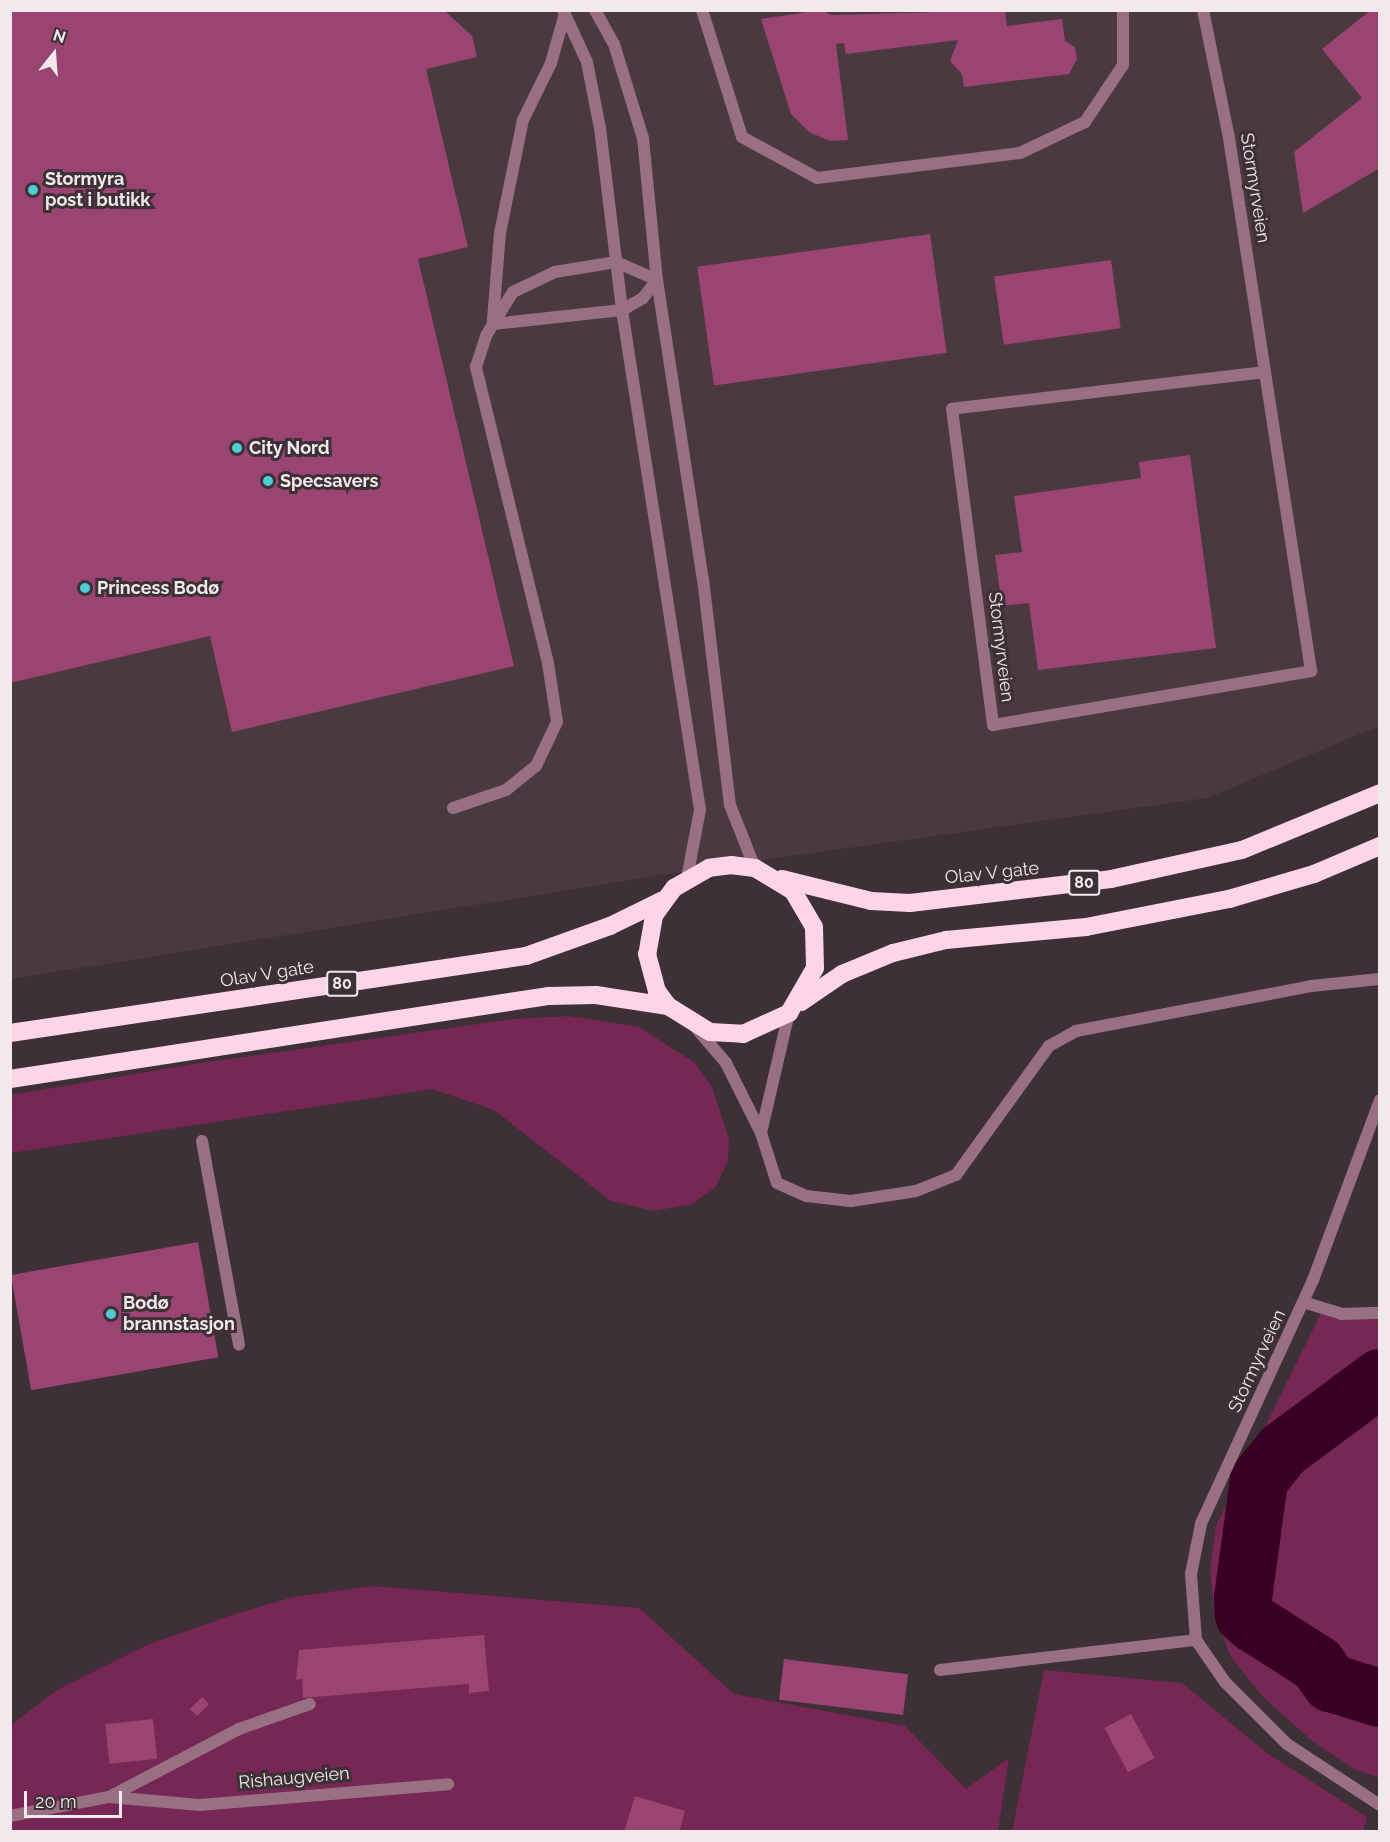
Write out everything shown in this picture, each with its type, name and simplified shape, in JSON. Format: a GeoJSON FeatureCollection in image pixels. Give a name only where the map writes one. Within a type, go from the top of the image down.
{"type":"FeatureCollection","features":[{"type":"Feature","properties":{"kind":"highway","name":"Olav V gate"},"geometry":{"type":"LineString","coordinates":[[10,1033],[526,956],[600,931],[663,900],[687,878],[720,867],[754,868],[777,878],[871,901],[910,903],[1112,879],[1242,850],[1380,793]]}},
{"type":"Feature","properties":{"kind":"highway","name":"Olav V gate"},"geometry":{"type":"LineString","coordinates":[[663,900],[648,934],[647,954],[657,990],[668,1006],[694,1026],[743,1034],[793,1009],[843,974],[893,953],[946,940],[1086,927],[1229,899],[1314,874],[1380,846]]}},
{"type":"Feature","properties":{"kind":"highway","name":"Olav V gate"},"geometry":{"type":"LineString","coordinates":[[777,878],[806,908],[817,947],[812,978],[793,1009]]}},
{"type":"Feature","properties":{"kind":"highway","name":"Olav V gate"},"geometry":{"type":"LineString","coordinates":[[10,1079],[548,996],[596,995],[668,1006]]}},
{"type":"Feature","properties":{"kind":"street"},"geometry":{"type":"LineString","coordinates":[[595,10],[614,44],[643,138],[657,280],[703,579],[730,805],[754,868]]}},
{"type":"Feature","properties":{"kind":"street"},"geometry":{"type":"LineString","coordinates":[[702,10],[742,138],[817,178],[1020,153],[1085,122],[1123,65],[1123,10]]}},
{"type":"Feature","properties":{"kind":"street","name":"Stormyrveien"},"geometry":{"type":"LineString","coordinates":[[1203,10],[1265,372],[1311,671],[993,725],[952,409],[1265,372]]}},
{"type":"Feature","properties":{"kind":"street"},"geometry":{"type":"LineString","coordinates":[[493,324],[500,233],[523,120],[551,63],[564,12]]}},
{"type":"Feature","properties":{"kind":"street"},"geometry":{"type":"LineString","coordinates":[[564,12],[587,62],[622,310],[700,810],[687,878]]}},
{"type":"Feature","properties":{"kind":"street"},"geometry":{"type":"LineString","coordinates":[[453,808],[506,790],[536,766],[557,722],[548,663],[476,367],[493,324],[513,292],[532,280],[616,262],[657,280]]}},
{"type":"Feature","properties":{"kind":"street"},"geometry":{"type":"LineString","coordinates":[[493,324],[622,310],[643,298],[657,280]]}},
{"type":"Feature","properties":{"kind":"street"},"geometry":{"type":"LineString","coordinates":[[694,1026],[726,1063],[761,1133],[777,1183],[806,1196],[851,1201],[916,1191],[956,1175],[1049,1046],[1076,1031],[1311,986],[1380,979]]}},
{"type":"Feature","properties":{"kind":"street"},"geometry":{"type":"LineString","coordinates":[[761,1133],[793,1009]]}},
{"type":"Feature","properties":{"kind":"street","name":"Stormyrveien"},"geometry":{"type":"LineString","coordinates":[[1196,1640],[1191,1574],[1201,1524],[1303,1302],[1380,1100]]}},
{"type":"Feature","properties":{"kind":"street"},"geometry":{"type":"LineString","coordinates":[[202,1141],[239,1345]]}},
{"type":"Feature","properties":{"kind":"street"},"geometry":{"type":"LineString","coordinates":[[1303,1302],[1342,1314],[1380,1313]]}},
{"type":"Feature","properties":{"kind":"street"},"geometry":{"type":"LineString","coordinates":[[940,1671],[1196,1640],[1225,1682],[1287,1744],[1380,1805]]}},
{"type":"Feature","properties":{"kind":"street","name":"Rishaugveien"},"geometry":{"type":"LineString","coordinates":[[109,1797],[239,1729],[310,1704]]}},
{"type":"Feature","properties":{"kind":"street","name":"Rishaugveien"},"geometry":{"type":"LineString","coordinates":[[10,1816],[109,1797],[200,1805],[448,1784]]}},
{"type":"Feature","properties":{"kind":"shaded area"},"geometry":{"type":"Polygon","coordinates":[[[11,11],[1379,11],[1379,726],[1207,798],[719,866],[11,979],[11,11]]]}},
{"type":"Feature","properties":{"kind":"shaded area"},"geometry":{"type":"Polygon","coordinates":[[[569,1016],[639,1027],[695,1063],[712,1087],[729,1139],[728,1161],[715,1188],[692,1204],[654,1211],[611,1201],[494,1110],[432,1089],[11,1153],[11,1095],[194,1064],[513,1019],[569,1016]]]}},
{"type":"Feature","properties":{"kind":"shaded area"},"geometry":{"type":"Polygon","coordinates":[[[1323,1309],[1379,1310],[1379,1778],[1354,1769],[1311,1740],[1262,1696],[1231,1657],[1215,1617],[1210,1570],[1216,1526],[1323,1309]]]}},
{"type":"Feature","properties":{"kind":"shaded area"},"geometry":{"type":"Polygon","coordinates":[[[372,1586],[639,1608],[734,1694],[905,1726],[966,1789],[1009,1758],[998,1831],[11,1832],[11,1725],[57,1690],[147,1645],[232,1615],[293,1597],[372,1586]]]}},
{"type":"Feature","properties":{"kind":"shaded area"},"geometry":{"type":"Polygon","coordinates":[[[1044,1670],[1182,1683],[1267,1753],[1367,1817],[1363,1832],[1012,1832],[1044,1670]]]}},
{"type":"Feature","properties":{"kind":"building","name":"City Nord"},"geometry":{"type":"Polygon","coordinates":[[[10,10],[444,10],[472,36],[477,57],[426,69],[468,247],[418,259],[514,666],[232,732],[210,636],[10,683],[10,10]]]}},
{"type":"Feature","properties":{"kind":"building"},"geometry":{"type":"Polygon","coordinates":[[[821,10],[832,15],[1005,10],[1007,26],[1062,19],[1065,41],[1075,47],[1077,59],[1069,74],[964,87],[962,74],[950,61],[958,40],[846,54],[844,43],[836,44],[848,140],[830,141],[809,132],[791,114],[761,19],[821,10]]]}},
{"type":"Feature","properties":{"kind":"building"},"geometry":{"type":"Polygon","coordinates":[[[1371,10],[1380,10],[1380,168],[1303,213],[1294,152],[1362,98],[1322,49],[1371,10]]]}},
{"type":"Feature","properties":{"kind":"building"},"geometry":{"type":"Polygon","coordinates":[[[930,234],[947,353],[714,386],[697,267],[930,234]]]}},
{"type":"Feature","properties":{"kind":"building"},"geometry":{"type":"Polygon","coordinates":[[[1111,260],[1121,328],[1004,345],[994,276],[1111,260]]]}},
{"type":"Feature","properties":{"kind":"building"},"geometry":{"type":"Polygon","coordinates":[[[1190,455],[1216,648],[1038,670],[1029,603],[1002,606],[995,555],[1022,552],[1014,496],[1141,478],[1139,462],[1190,455]]]}},
{"type":"Feature","properties":{"kind":"building","name":"Bodø brannstasjon"},"geometry":{"type":"Polygon","coordinates":[[[198,1242],[218,1357],[31,1390],[11,1275],[198,1242]]]}},
{"type":"Feature","properties":{"kind":"building"},"geometry":{"type":"Polygon","coordinates":[[[484,1635],[489,1691],[469,1693],[469,1684],[303,1698],[302,1679],[296,1680],[299,1650],[484,1635]]]}},
{"type":"Feature","properties":{"kind":"building"},"geometry":{"type":"Polygon","coordinates":[[[784,1659],[908,1674],[903,1715],[779,1700],[784,1659]]]}},
{"type":"Feature","properties":{"kind":"building"},"geometry":{"type":"Polygon","coordinates":[[[202,1697],[209,1704],[197,1716],[190,1709],[202,1697]]]}},
{"type":"Feature","properties":{"kind":"building"},"geometry":{"type":"Polygon","coordinates":[[[1131,1714],[1154,1758],[1128,1772],[1105,1728],[1131,1714]]]}},
{"type":"Feature","properties":{"kind":"building"},"geometry":{"type":"Polygon","coordinates":[[[153,1719],[157,1759],[109,1764],[105,1724],[153,1719]]]}},
{"type":"Feature","properties":{"kind":"building"},"geometry":{"type":"Polygon","coordinates":[[[635,1796],[685,1811],[679,1832],[624,1832],[635,1796]]]}},
{"type":"Feature","properties":{"kind":"waterway"},"geometry":{"type":"LineString","coordinates":[[1380,1378],[1283,1450],[1259,1480],[1243,1598],[1244,1615],[1317,1664],[1331,1683],[1380,1698]]}},
{"type":"Feature","properties":{"kind":"place","name":"Stormyra post i butikk"},"geometry":{"type":"Point","coordinates":[33,190]}},
{"type":"Feature","properties":{"kind":"place","name":"City Nord"},"geometry":{"type":"Point","coordinates":[237,448]}},
{"type":"Feature","properties":{"kind":"place","name":"Specsavers"},"geometry":{"type":"Point","coordinates":[268,481]}},
{"type":"Feature","properties":{"kind":"place","name":"Princess Bodø"},"geometry":{"type":"Point","coordinates":[85,588]}},
{"type":"Feature","properties":{"kind":"place","name":"Bodø brannstasjon"},"geometry":{"type":"Point","coordinates":[111,1314]}}]}
